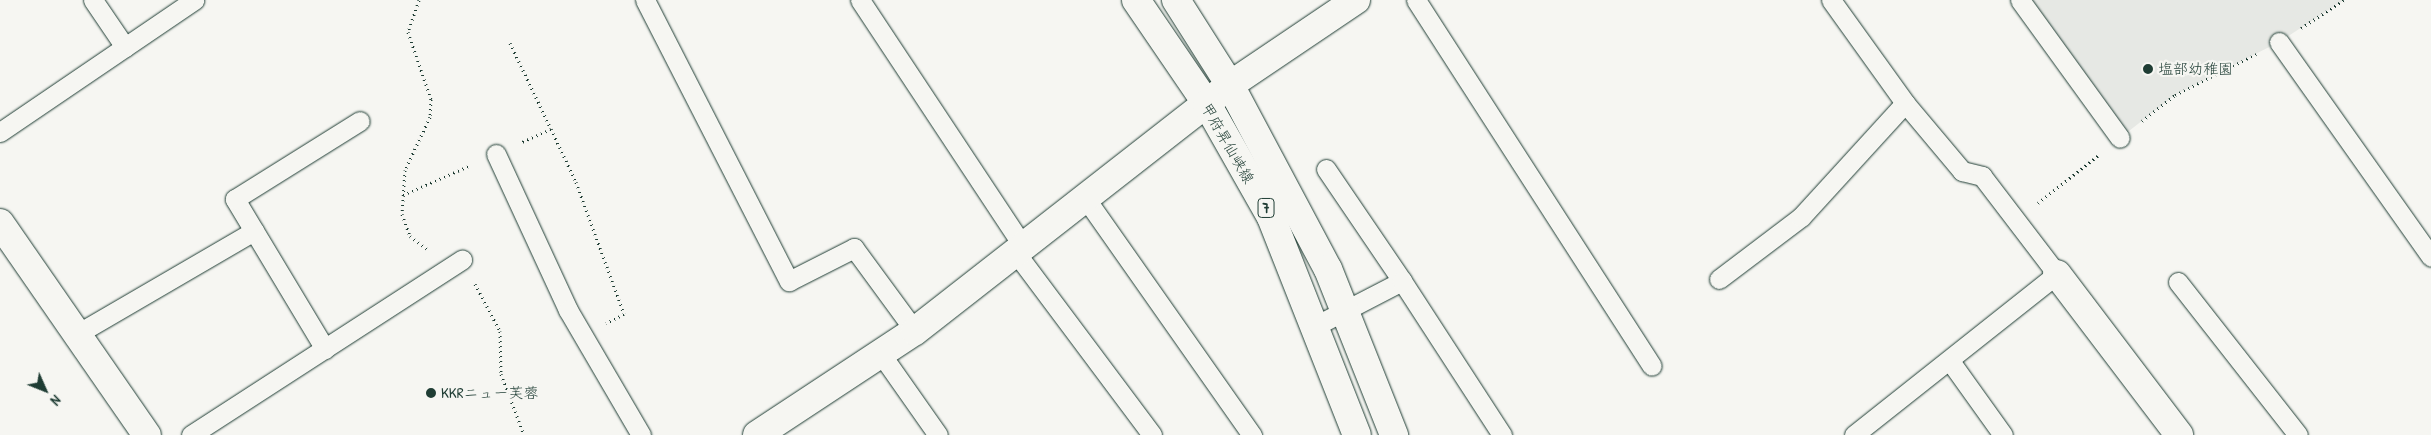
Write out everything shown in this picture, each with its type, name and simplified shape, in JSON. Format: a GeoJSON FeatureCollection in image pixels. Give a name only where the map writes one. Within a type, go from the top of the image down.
{"type":"FeatureCollection","features":[{"type":"Feature","properties":{"kind":"street","name":"甲府昇仙峡線"},"geometry":{"type":"LineString","coordinates":[[1136,0],[1207,104],[1271,217],[1317,325],[1357,435]]}},
{"type":"Feature","properties":{"kind":"street","name":"甲府昇仙峡線"},"geometry":{"type":"LineString","coordinates":[[1176,0],[1230,85],[1346,310],[1394,435]]}},
{"type":"Feature","properties":{"kind":"street"},"geometry":{"type":"LineString","coordinates":[[757,435],[915,331],[1230,85],[1355,0]]}},
{"type":"Feature","properties":{"kind":"street"},"geometry":{"type":"LineString","coordinates":[[0,223],[147,435]]}},
{"type":"Feature","properties":{"kind":"street"},"geometry":{"type":"LineString","coordinates":[[2057,274],[2179,435]]}},
{"type":"Feature","properties":{"kind":"lane"},"geometry":{"type":"LineString","coordinates":[[93,0],[125,47]]}},
{"type":"Feature","properties":{"kind":"lane"},"geometry":{"type":"LineString","coordinates":[[0,132],[194,0]]}},
{"type":"Feature","properties":{"kind":"lane"},"geometry":{"type":"LineString","coordinates":[[645,0],[790,281],[854,248],[915,331]]}},
{"type":"Feature","properties":{"kind":"lane"},"geometry":{"type":"LineString","coordinates":[[860,0],[1020,250],[1152,435]]}},
{"type":"Feature","properties":{"kind":"lane"},"geometry":{"type":"LineString","coordinates":[[1416,0],[1652,366]]}},
{"type":"Feature","properties":{"kind":"lane"},"geometry":{"type":"LineString","coordinates":[[1831,0],[1905,103],[1962,171],[1982,176],[2057,274],[1950,362],[1854,435]]}},
{"type":"Feature","properties":{"kind":"lane"},"geometry":{"type":"LineString","coordinates":[[2020,0],[2120,138]]}},
{"type":"Feature","properties":{"kind":"lane"},"geometry":{"type":"LineString","coordinates":[[2279,42],[2431,257]]}},
{"type":"Feature","properties":{"kind":"lane"},"geometry":{"type":"LineString","coordinates":[[1719,279],[1801,217],[1905,103]]}},
{"type":"Feature","properties":{"kind":"lane"},"geometry":{"type":"LineString","coordinates":[[325,349],[235,199],[360,121]]}},
{"type":"Feature","properties":{"kind":"lane"},"geometry":{"type":"LineString","coordinates":[[496,154],[582,334],[641,435]]}},
{"type":"Feature","properties":{"kind":"lane"},"geometry":{"type":"LineString","coordinates":[[1326,169],[1502,435]]}},
{"type":"Feature","properties":{"kind":"lane"},"geometry":{"type":"LineString","coordinates":[[1086,199],[1252,435]]}},
{"type":"Feature","properties":{"kind":"lane"},"geometry":{"type":"LineString","coordinates":[[78,334],[254,231]]}},
{"type":"Feature","properties":{"kind":"lane"},"geometry":{"type":"LineString","coordinates":[[191,435],[462,260]]}},
{"type":"Feature","properties":{"kind":"lane"},"geometry":{"type":"LineString","coordinates":[[1317,325],[1402,282]]}},
{"type":"Feature","properties":{"kind":"lane"},"geometry":{"type":"LineString","coordinates":[[2178,282],[2298,435]]}},
{"type":"Feature","properties":{"kind":"lane"},"geometry":{"type":"LineString","coordinates":[[881,354],[938,435]]}},
{"type":"Feature","properties":{"kind":"lane"},"geometry":{"type":"LineString","coordinates":[[1950,362],[2003,435]]}},
{"type":"Feature","properties":{"kind":"path"},"geometry":{"type":"LineString","coordinates":[[419,0],[408,32],[431,100],[430,117],[405,170],[402,214],[410,236],[423,248],[462,260],[500,331],[501,374],[524,435]]}},
{"type":"Feature","properties":{"kind":"path"},"geometry":{"type":"LineString","coordinates":[[2016,220],[2175,95],[2279,42],[2344,0]]}},
{"type":"Feature","properties":{"kind":"path"},"geometry":{"type":"LineString","coordinates":[[551,129],[576,182],[624,314],[582,334]]}},
{"type":"Feature","properties":{"kind":"shaded area","name":"塩部幼稚園"},"geometry":{"type":"Polygon","coordinates":[[[2020,0],[2344,0],[2279,42],[2175,95],[2120,138],[2020,0]]]}},
{"type":"Feature","properties":{"kind":"place","name":"塩部幼稚園"},"geometry":{"type":"Point","coordinates":[2148,69]}},
{"type":"Feature","properties":{"kind":"place","name":"KKRニュー芙蓉"},"geometry":{"type":"Point","coordinates":[431,393]}}]}
